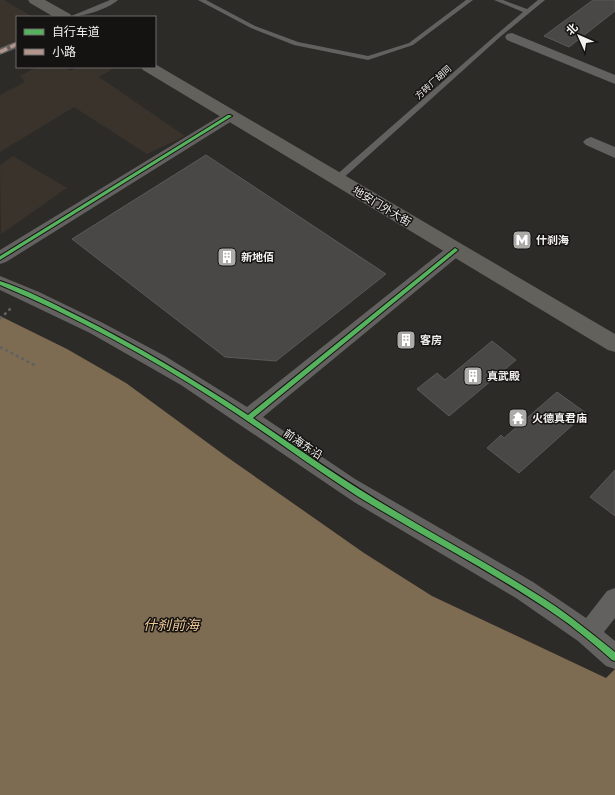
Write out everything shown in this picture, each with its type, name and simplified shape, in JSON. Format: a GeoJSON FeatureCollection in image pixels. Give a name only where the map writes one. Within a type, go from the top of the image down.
{"type":"FeatureCollection","features":[{"type":"Feature","properties":{"kind":"main road"},"geometry":{"type":"LineString","coordinates":[[36,0],[63,16]]}},
{"type":"Feature","properties":{"kind":"main road","name":"地安门外大街"},"geometry":{"type":"LineString","coordinates":[[151,68],[615,344]]}},
{"type":"Feature","properties":{"kind":"street"},"geometry":{"type":"LineString","coordinates":[[512,37],[615,80]]}},
{"type":"Feature","properties":{"kind":"street"},"geometry":{"type":"LineString","coordinates":[[0,52],[16,44]]}},
{"type":"Feature","properties":{"kind":"street"},"geometry":{"type":"LineString","coordinates":[[0,258],[230,116]]}},
{"type":"Feature","properties":{"kind":"street"},"geometry":{"type":"LineString","coordinates":[[591,142],[615,153]]}},
{"type":"Feature","properties":{"kind":"street"},"geometry":{"type":"LineString","coordinates":[[248,418],[455,250]]}},
{"type":"Feature","properties":{"kind":"street","name":"前海东沿"},"geometry":{"type":"LineString","coordinates":[[0,283],[79,318],[136,348],[248,418],[362,495],[495,572],[589,634],[615,657]]}},
{"type":"Feature","properties":{"kind":"street"},"geometry":{"type":"LineString","coordinates":[[589,634],[615,599]]}},
{"type":"Feature","properties":{"kind":"lane"},"geometry":{"type":"LineString","coordinates":[[75,16],[115,0]]}},
{"type":"Feature","properties":{"kind":"lane"},"geometry":{"type":"LineString","coordinates":[[201,0],[253,27],[296,44],[368,58],[411,44],[470,0]]}},
{"type":"Feature","properties":{"kind":"lane"},"geometry":{"type":"LineString","coordinates":[[497,0],[527,11]]}},
{"type":"Feature","properties":{"kind":"lane","name":"方砖厂胡同"},"geometry":{"type":"LineString","coordinates":[[337,179],[527,11],[542,0]]}},
{"type":"Feature","properties":{"kind":"path"},"geometry":{"type":"LineString","coordinates":[[0,346],[36,366]]}},
{"type":"Feature","properties":{"kind":"shaded area"},"geometry":{"type":"Polygon","coordinates":[[[0,0],[4,0],[31,16],[16,16],[16,44],[0,52],[0,0]]]}},
{"type":"Feature","properties":{"kind":"shaded area"},"geometry":{"type":"Polygon","coordinates":[[[35,68],[66,68],[70,71],[76,68],[114,68],[99,77],[185,136],[147,154],[74,107],[0,152],[0,95],[25,82],[20,76],[35,68]]]}},
{"type":"Feature","properties":{"kind":"shaded area"},"geometry":{"type":"Polygon","coordinates":[[[13,156],[67,188],[1,234],[0,165],[13,156]]]}},
{"type":"Feature","properties":{"kind":"water","name":"什刹前海"},"geometry":{"type":"Polygon","coordinates":[[[0,316],[67,349],[126,383],[227,457],[364,553],[432,596],[606,678],[615,669],[615,795],[0,795],[0,316]]]}},
{"type":"Feature","properties":{"kind":"building"},"geometry":{"type":"Polygon","coordinates":[[[593,0],[615,0],[615,11],[569,47],[544,36],[593,0]]]}},
{"type":"Feature","properties":{"kind":"building","name":"新地佰"},"geometry":{"type":"Polygon","coordinates":[[[206,155],[386,274],[276,361],[225,357],[72,239],[206,155]]]}},
{"type":"Feature","properties":{"kind":"building"},"geometry":{"type":"Polygon","coordinates":[[[492,341],[516,360],[449,416],[417,389],[437,373],[445,380],[492,341]]]}},
{"type":"Feature","properties":{"kind":"building"},"geometry":{"type":"Polygon","coordinates":[[[557,392],[586,413],[519,473],[487,448],[501,435],[504,438],[557,392]]]}},
{"type":"Feature","properties":{"kind":"building"},"geometry":{"type":"Polygon","coordinates":[[[615,470],[615,516],[590,497],[615,470]]]}},
{"type":"Feature","properties":{"kind":"marked path"},"geometry":{"type":"LineString","coordinates":[[0,52],[16,44]]}},
{"type":"Feature","properties":{"kind":"cycle path"},"geometry":{"type":"LineString","coordinates":[[0,258],[230,116]]}},
{"type":"Feature","properties":{"kind":"cycle path"},"geometry":{"type":"LineString","coordinates":[[248,418],[455,250]]}},
{"type":"Feature","properties":{"kind":"cycle path"},"geometry":{"type":"LineString","coordinates":[[0,283],[65,312],[158,361],[218,398],[362,495],[524,590],[586,633],[615,657]]}},
{"type":"Feature","properties":{"kind":"place","name":"什刹海"},"geometry":{"type":"Point","coordinates":[522,240]}},
{"type":"Feature","properties":{"kind":"place","name":"新地佰"},"geometry":{"type":"Point","coordinates":[227,257]}},
{"type":"Feature","properties":{"kind":"place","name":"客房"},"geometry":{"type":"Point","coordinates":[406,340]}},
{"type":"Feature","properties":{"kind":"place","name":"真武殿"},"geometry":{"type":"Point","coordinates":[473,376]}},
{"type":"Feature","properties":{"kind":"place","name":"火德真君庙"},"geometry":{"type":"Point","coordinates":[518,418]}}]}
